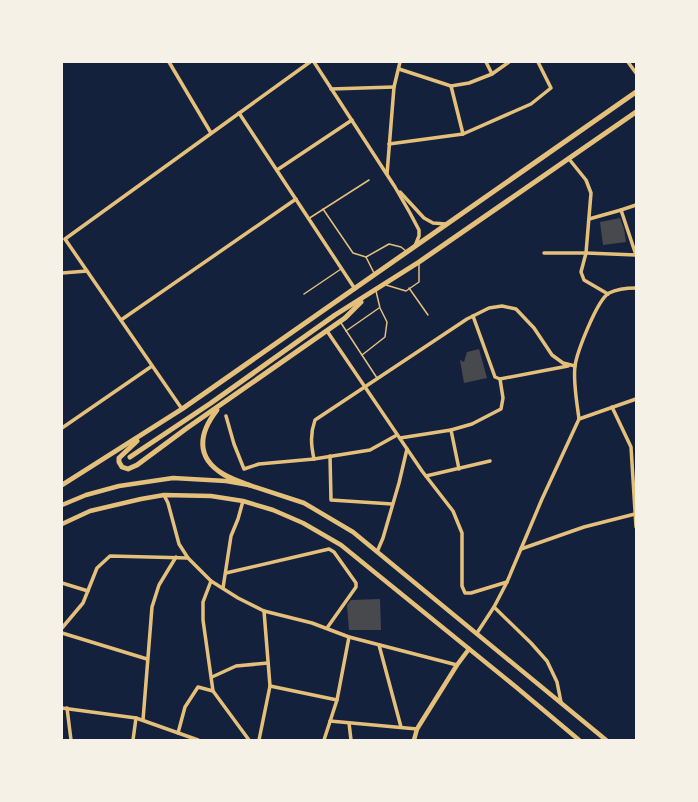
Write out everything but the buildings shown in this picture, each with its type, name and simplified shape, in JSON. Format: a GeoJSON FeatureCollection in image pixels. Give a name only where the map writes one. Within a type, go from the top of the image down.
{"type":"FeatureCollection","features":[{"type":"Feature","properties":{"kind":"main road"},"geometry":{"type":"LineString","coordinates":[[62,486],[182,409],[636,92]]}},
{"type":"Feature","properties":{"kind":"main road"},"geometry":{"type":"LineString","coordinates":[[130,457],[211,403],[335,316],[420,262],[636,112]]}},
{"type":"Feature","properties":{"kind":"main road"},"geometry":{"type":"LineString","coordinates":[[146,432],[119,458],[118,462],[122,467],[128,468],[137,465],[220,405],[340,322],[366,297]]}},
{"type":"Feature","properties":{"kind":"main road"},"geometry":{"type":"LineString","coordinates":[[220,405],[204,430],[201,441],[208,463],[223,474],[249,485],[304,503],[353,532],[606,740]]}},
{"type":"Feature","properties":{"kind":"main road"},"geometry":{"type":"LineString","coordinates":[[62,505],[86,495],[119,486],[174,478],[226,481],[249,485]]}},
{"type":"Feature","properties":{"kind":"main road"},"geometry":{"type":"LineString","coordinates":[[62,524],[90,511],[164,495],[210,496],[243,501],[273,510],[303,523],[341,545],[579,740]]}},
{"type":"Feature","properties":{"kind":"main road"},"geometry":{"type":"LineString","coordinates":[[414,740],[417,728],[457,665],[469,649]]}},
{"type":"Feature","properties":{"kind":"street"},"geometry":{"type":"LineString","coordinates":[[169,62],[211,133]]}},
{"type":"Feature","properties":{"kind":"street"},"geometry":{"type":"LineString","coordinates":[[182,409],[65,239],[310,62]]}},
{"type":"Feature","properties":{"kind":"street"},"geometry":{"type":"LineString","coordinates":[[314,62],[395,187],[419,230],[419,236],[415,246]]}},
{"type":"Feature","properties":{"kind":"street"},"geometry":{"type":"LineString","coordinates":[[386,174],[394,87],[400,62]]}},
{"type":"Feature","properties":{"kind":"street"},"geometry":{"type":"LineString","coordinates":[[486,62],[492,74]]}},
{"type":"Feature","properties":{"kind":"street"},"geometry":{"type":"LineString","coordinates":[[399,69],[451,86],[469,83],[492,74],[509,62]]}},
{"type":"Feature","properties":{"kind":"street"},"geometry":{"type":"LineString","coordinates":[[389,144],[463,134],[531,104],[551,88],[538,62]]}},
{"type":"Feature","properties":{"kind":"street"},"geometry":{"type":"LineString","coordinates":[[628,62],[636,73]]}},
{"type":"Feature","properties":{"kind":"street"},"geometry":{"type":"LineString","coordinates":[[451,86],[463,134]]}},
{"type":"Feature","properties":{"kind":"street"},"geometry":{"type":"LineString","coordinates":[[332,89],[394,87]]}},
{"type":"Feature","properties":{"kind":"street"},"geometry":{"type":"LineString","coordinates":[[239,113],[355,289]]}},
{"type":"Feature","properties":{"kind":"street"},"geometry":{"type":"LineString","coordinates":[[277,170],[352,120]]}},
{"type":"Feature","properties":{"kind":"street"},"geometry":{"type":"LineString","coordinates":[[569,158],[586,180],[591,193],[586,253],[581,272],[584,280],[608,294]]}},
{"type":"Feature","properties":{"kind":"street"},"geometry":{"type":"LineString","coordinates":[[395,187],[424,218],[433,223],[446,224]]}},
{"type":"Feature","properties":{"kind":"street"},"geometry":{"type":"LineString","coordinates":[[121,320],[296,199]]}},
{"type":"Feature","properties":{"kind":"street"},"geometry":{"type":"LineString","coordinates":[[589,219],[636,205]]}},
{"type":"Feature","properties":{"kind":"street"},"geometry":{"type":"LineString","coordinates":[[544,253],[636,255],[621,210]]}},
{"type":"Feature","properties":{"kind":"street"},"geometry":{"type":"LineString","coordinates":[[62,273],[87,271]]}},
{"type":"Feature","properties":{"kind":"street"},"geometry":{"type":"LineString","coordinates":[[477,634],[494,607],[507,582],[542,498],[579,419],[575,366],[596,311],[608,294],[626,288],[636,288]]}},
{"type":"Feature","properties":{"kind":"street"},"geometry":{"type":"LineString","coordinates":[[314,459],[311,446],[311,431],[315,420],[473,316],[489,308],[502,306],[516,309],[534,328],[552,355],[563,363],[575,366]]}},
{"type":"Feature","properties":{"kind":"street"},"geometry":{"type":"LineString","coordinates":[[473,316],[495,377],[500,379],[570,365]]}},
{"type":"Feature","properties":{"kind":"street"},"geometry":{"type":"LineString","coordinates":[[327,331],[398,436],[453,511],[462,533],[462,586],[465,593],[471,593],[507,582]]}},
{"type":"Feature","properties":{"kind":"street"},"geometry":{"type":"LineString","coordinates":[[62,428],[152,366]]}},
{"type":"Feature","properties":{"kind":"street"},"geometry":{"type":"LineString","coordinates":[[226,416],[234,444],[244,470],[259,464],[314,459],[370,450],[398,436],[451,430],[472,424],[501,409],[503,398],[500,379]]}},
{"type":"Feature","properties":{"kind":"street"},"geometry":{"type":"LineString","coordinates":[[579,419],[636,399]]}},
{"type":"Feature","properties":{"kind":"street"},"geometry":{"type":"LineString","coordinates":[[612,407],[631,447],[636,527]]}},
{"type":"Feature","properties":{"kind":"street"},"geometry":{"type":"LineString","coordinates":[[451,430],[459,469]]}},
{"type":"Feature","properties":{"kind":"street"},"geometry":{"type":"LineString","coordinates":[[377,552],[383,538],[399,483],[407,448]]}},
{"type":"Feature","properties":{"kind":"street"},"geometry":{"type":"LineString","coordinates":[[330,456],[331,500],[392,504]]}},
{"type":"Feature","properties":{"kind":"street"},"geometry":{"type":"LineString","coordinates":[[426,476],[490,461]]}},
{"type":"Feature","properties":{"kind":"street"},"geometry":{"type":"LineString","coordinates":[[164,495],[168,503],[179,544],[188,558],[211,581],[238,598],[264,611],[312,623],[349,637],[457,665]]}},
{"type":"Feature","properties":{"kind":"street"},"geometry":{"type":"LineString","coordinates":[[223,588],[232,536],[243,501]]}},
{"type":"Feature","properties":{"kind":"street"},"geometry":{"type":"LineString","coordinates":[[521,549],[584,527],[635,514]]}},
{"type":"Feature","properties":{"kind":"street"},"geometry":{"type":"LineString","coordinates":[[226,573],[329,549],[334,552],[356,583],[356,587],[326,628]]}},
{"type":"Feature","properties":{"kind":"street"},"geometry":{"type":"LineString","coordinates":[[62,628],[83,603],[98,568],[110,556],[188,558]]}},
{"type":"Feature","properties":{"kind":"street"},"geometry":{"type":"LineString","coordinates":[[143,720],[152,607],[159,585],[176,557]]}},
{"type":"Feature","properties":{"kind":"street"},"geometry":{"type":"LineString","coordinates":[[211,581],[203,602],[203,620],[213,691],[249,740]]}},
{"type":"Feature","properties":{"kind":"street"},"geometry":{"type":"LineString","coordinates":[[62,583],[88,591]]}},
{"type":"Feature","properties":{"kind":"street"},"geometry":{"type":"LineString","coordinates":[[494,607],[547,661],[557,682],[561,702]]}},
{"type":"Feature","properties":{"kind":"street"},"geometry":{"type":"LineString","coordinates":[[259,740],[270,686],[264,611]]}},
{"type":"Feature","properties":{"kind":"street"},"geometry":{"type":"LineString","coordinates":[[62,633],[147,659]]}},
{"type":"Feature","properties":{"kind":"street"},"geometry":{"type":"LineString","coordinates":[[324,740],[337,700],[349,637]]}},
{"type":"Feature","properties":{"kind":"street"},"geometry":{"type":"LineString","coordinates":[[379,645],[401,727]]}},
{"type":"Feature","properties":{"kind":"street"},"geometry":{"type":"LineString","coordinates":[[212,678],[236,666],[268,663]]}},
{"type":"Feature","properties":{"kind":"street"},"geometry":{"type":"LineString","coordinates":[[270,686],[337,700]]}},
{"type":"Feature","properties":{"kind":"street"},"geometry":{"type":"LineString","coordinates":[[178,733],[185,707],[198,687],[213,691]]}},
{"type":"Feature","properties":{"kind":"street"},"geometry":{"type":"LineString","coordinates":[[62,708],[136,718],[198,740]]}},
{"type":"Feature","properties":{"kind":"street"},"geometry":{"type":"LineString","coordinates":[[67,708],[71,740]]}},
{"type":"Feature","properties":{"kind":"street"},"geometry":{"type":"LineString","coordinates":[[132,740],[136,718]]}},
{"type":"Feature","properties":{"kind":"street"},"geometry":{"type":"LineString","coordinates":[[330,721],[417,728]]}},
{"type":"Feature","properties":{"kind":"street"},"geometry":{"type":"LineString","coordinates":[[349,723],[351,740]]}},
{"type":"Feature","properties":{"kind":"lane"},"geometry":{"type":"LineString","coordinates":[[308,219],[369,180]]}},
{"type":"Feature","properties":{"kind":"lane"},"geometry":{"type":"LineString","coordinates":[[323,209],[351,252],[366,257],[375,274]]}},
{"type":"Feature","properties":{"kind":"lane"},"geometry":{"type":"LineString","coordinates":[[366,257],[389,244],[401,247],[406,252]]}},
{"type":"Feature","properties":{"kind":"lane"},"geometry":{"type":"LineString","coordinates":[[384,284],[403,291],[409,288],[419,280],[420,262]]}},
{"type":"Feature","properties":{"kind":"lane"},"geometry":{"type":"LineString","coordinates":[[304,294],[342,269]]}},
{"type":"Feature","properties":{"kind":"lane"},"geometry":{"type":"LineString","coordinates":[[409,288],[428,315]]}},
{"type":"Feature","properties":{"kind":"lane"},"geometry":{"type":"LineString","coordinates":[[362,355],[385,338],[388,322],[380,308],[376,291]]}},
{"type":"Feature","properties":{"kind":"lane"},"geometry":{"type":"LineString","coordinates":[[346,331],[380,308]]}},
{"type":"Feature","properties":{"kind":"lane"},"geometry":{"type":"LineString","coordinates":[[340,322],[377,378]]}}]}
